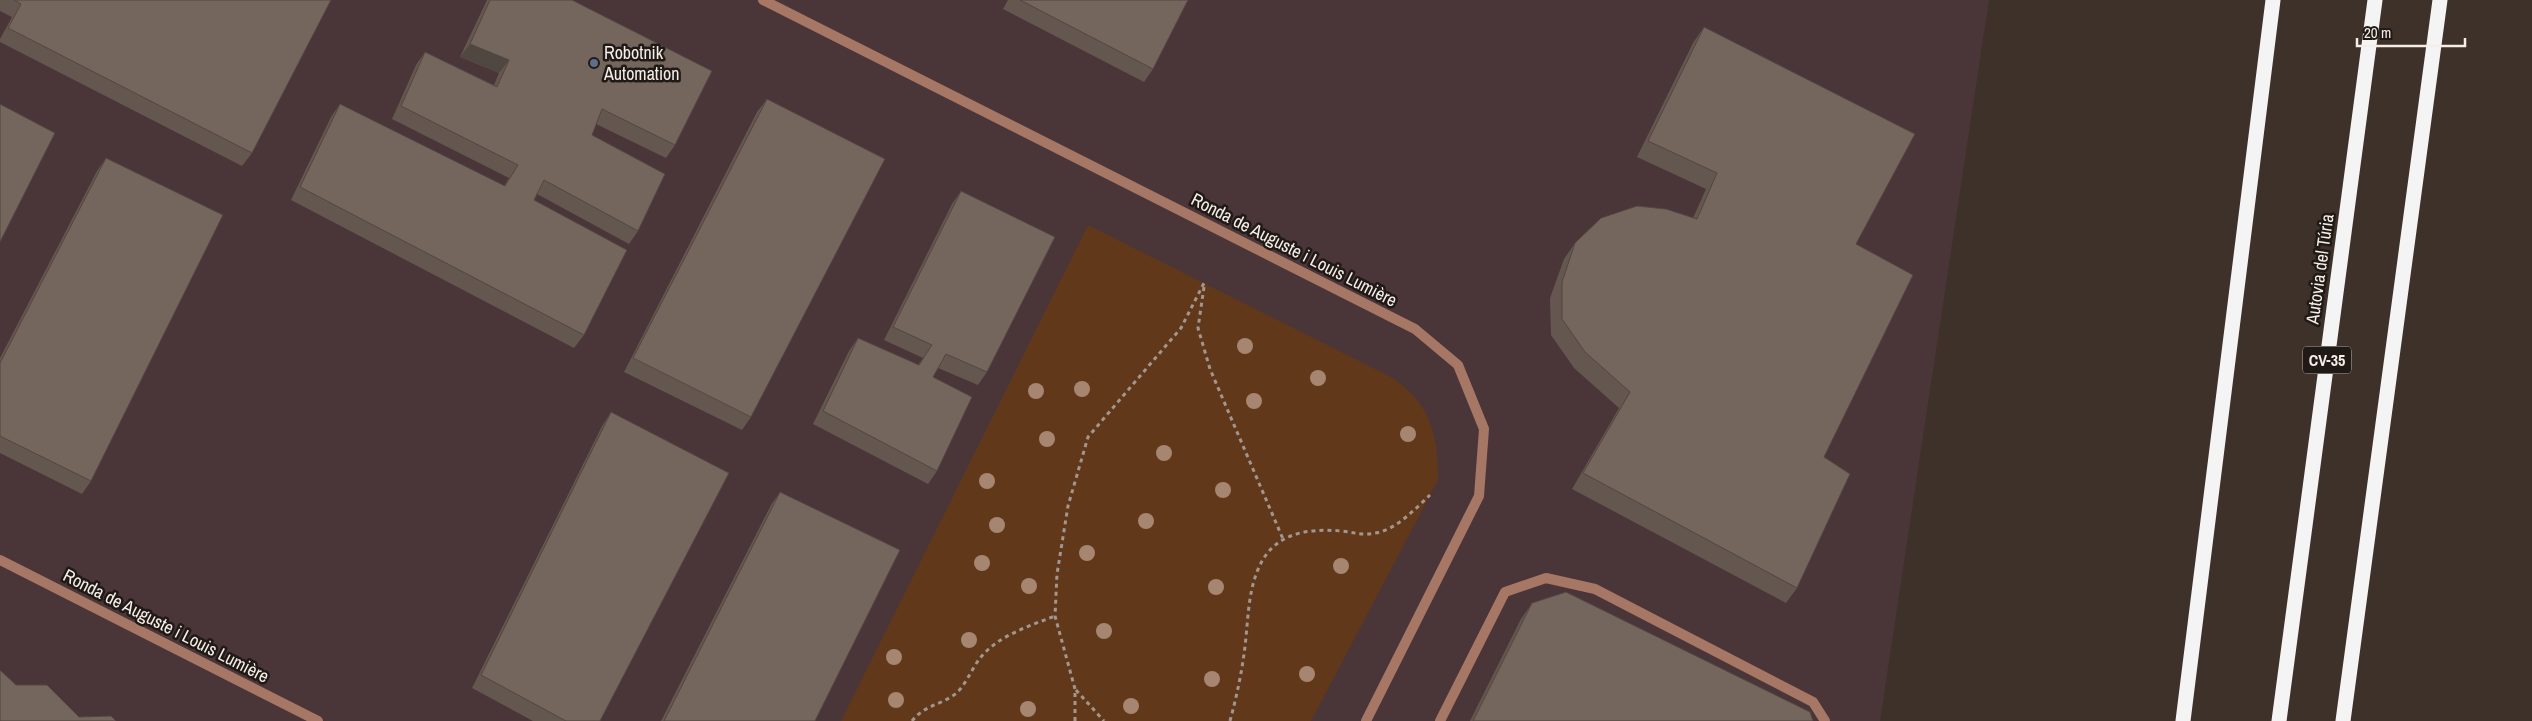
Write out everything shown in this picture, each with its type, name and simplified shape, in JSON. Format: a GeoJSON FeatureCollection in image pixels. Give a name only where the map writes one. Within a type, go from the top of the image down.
{"type":"FeatureCollection","features":[{"type":"Feature","properties":{"kind":"highway"},"geometry":{"type":"LineString","coordinates":[[2183,721],[2273,0]]}},
{"type":"Feature","properties":{"kind":"highway","name":"Autovia del Túria"},"geometry":{"type":"LineString","coordinates":[[2279,721],[2375,0]]}},
{"type":"Feature","properties":{"kind":"highway"},"geometry":{"type":"LineString","coordinates":[[2343,721],[2440,0]]}},
{"type":"Feature","properties":{"kind":"street","name":"Ronda de Auguste i Louis Lumière"},"geometry":{"type":"LineString","coordinates":[[762,0],[1415,329],[1458,365],[1484,429],[1479,496],[1366,721]]}},
{"type":"Feature","properties":{"kind":"street","name":"Ronda de Auguste i Louis Lumière"},"geometry":{"type":"LineString","coordinates":[[0,560],[318,721]]}},
{"type":"Feature","properties":{"kind":"street"},"geometry":{"type":"LineString","coordinates":[[1440,721],[1505,592],[1546,578],[1595,588],[1813,702],[1825,721]]}},
{"type":"Feature","properties":{"kind":"path"},"geometry":{"type":"LineString","coordinates":[[1076,721],[1076,689],[1055,616],[1057,574],[1068,506],[1088,437],[1181,328],[1204,284],[1198,328],[1210,369],[1283,539]]}},
{"type":"Feature","properties":{"kind":"path"},"geometry":{"type":"LineString","coordinates":[[1230,721],[1244,654],[1256,573],[1266,553],[1278,541],[1316,531],[1342,531],[1359,535],[1376,533],[1411,513],[1430,494]]}},
{"type":"Feature","properties":{"kind":"path"},"geometry":{"type":"LineString","coordinates":[[912,721],[920,710],[953,696],[962,688],[983,655],[997,643],[1015,632],[1055,616]]}},
{"type":"Feature","properties":{"kind":"path"},"geometry":{"type":"LineString","coordinates":[[1076,689],[1104,721]]}},
{"type":"Feature","properties":{"kind":"shaded area"},"geometry":{"type":"Polygon","coordinates":[[[0,0],[1989,0],[1880,721],[0,721],[0,0]]]}},
{"type":"Feature","properties":{"kind":"shaded area"},"geometry":{"type":"Polygon","coordinates":[[[1088,225],[1391,377],[1405,387],[1415,398],[1430,421],[1434,434],[1438,480],[1311,721],[841,721],[1088,225]]]}},
{"type":"Feature","properties":{"kind":"building"},"geometry":{"type":"Polygon","coordinates":[[[14,0],[331,0],[252,153],[8,28],[21,4],[14,0]]]}},
{"type":"Feature","properties":{"kind":"building"},"geometry":{"type":"Polygon","coordinates":[[[490,0],[572,0],[712,71],[675,145],[602,109],[592,135],[665,174],[638,231],[544,180],[534,200],[627,250],[584,335],[300,187],[340,104],[505,186],[518,165],[401,106],[425,52],[497,87],[509,60],[470,44],[490,0]]]}},
{"type":"Feature","properties":{"kind":"building"},"geometry":{"type":"Polygon","coordinates":[[[1020,0],[1188,0],[1153,69],[1020,0]]]}},
{"type":"Feature","properties":{"kind":"building"},"geometry":{"type":"Polygon","coordinates":[[[1704,27],[1915,134],[1856,244],[1913,275],[1824,457],[1850,474],[1797,588],[1583,473],[1630,392],[1585,352],[1562,319],[1562,282],[1575,243],[1601,218],[1637,206],[1666,209],[1697,219],[1717,173],[1648,141],[1704,27]]]}},
{"type":"Feature","properties":{"kind":"building"},"geometry":{"type":"Polygon","coordinates":[[[767,99],[885,159],[751,417],[633,358],[767,99]]]}},
{"type":"Feature","properties":{"kind":"building"},"geometry":{"type":"Polygon","coordinates":[[[0,104],[55,133],[0,242],[0,104]]]}},
{"type":"Feature","properties":{"kind":"building"},"geometry":{"type":"Polygon","coordinates":[[[106,158],[223,215],[91,481],[0,436],[0,363],[106,158]]]}},
{"type":"Feature","properties":{"kind":"building"},"geometry":{"type":"Polygon","coordinates":[[[961,191],[1055,237],[987,372],[946,354],[933,377],[972,397],[937,471],[823,411],[858,338],[919,365],[932,345],[893,327],[961,191]]]}},
{"type":"Feature","properties":{"kind":"building"},"geometry":{"type":"Polygon","coordinates":[[[611,412],[729,473],[600,721],[566,721],[481,675],[611,412]]]}},
{"type":"Feature","properties":{"kind":"building"},"geometry":{"type":"Polygon","coordinates":[[[780,492],[900,550],[815,721],[664,721],[780,492]]]}},
{"type":"Feature","properties":{"kind":"building"},"geometry":{"type":"Polygon","coordinates":[[[1566,592],[1810,712],[1813,721],[1473,721],[1532,603],[1566,592]]]}},
{"type":"Feature","properties":{"kind":"building"},"geometry":{"type":"Polygon","coordinates":[[[0,670],[16,685],[47,685],[79,717],[111,716],[116,721],[0,721],[0,670]]]}},
{"type":"Feature","properties":{"kind":"place","name":"Robotnik Automation"},"geometry":{"type":"Point","coordinates":[594,63]}}]}
